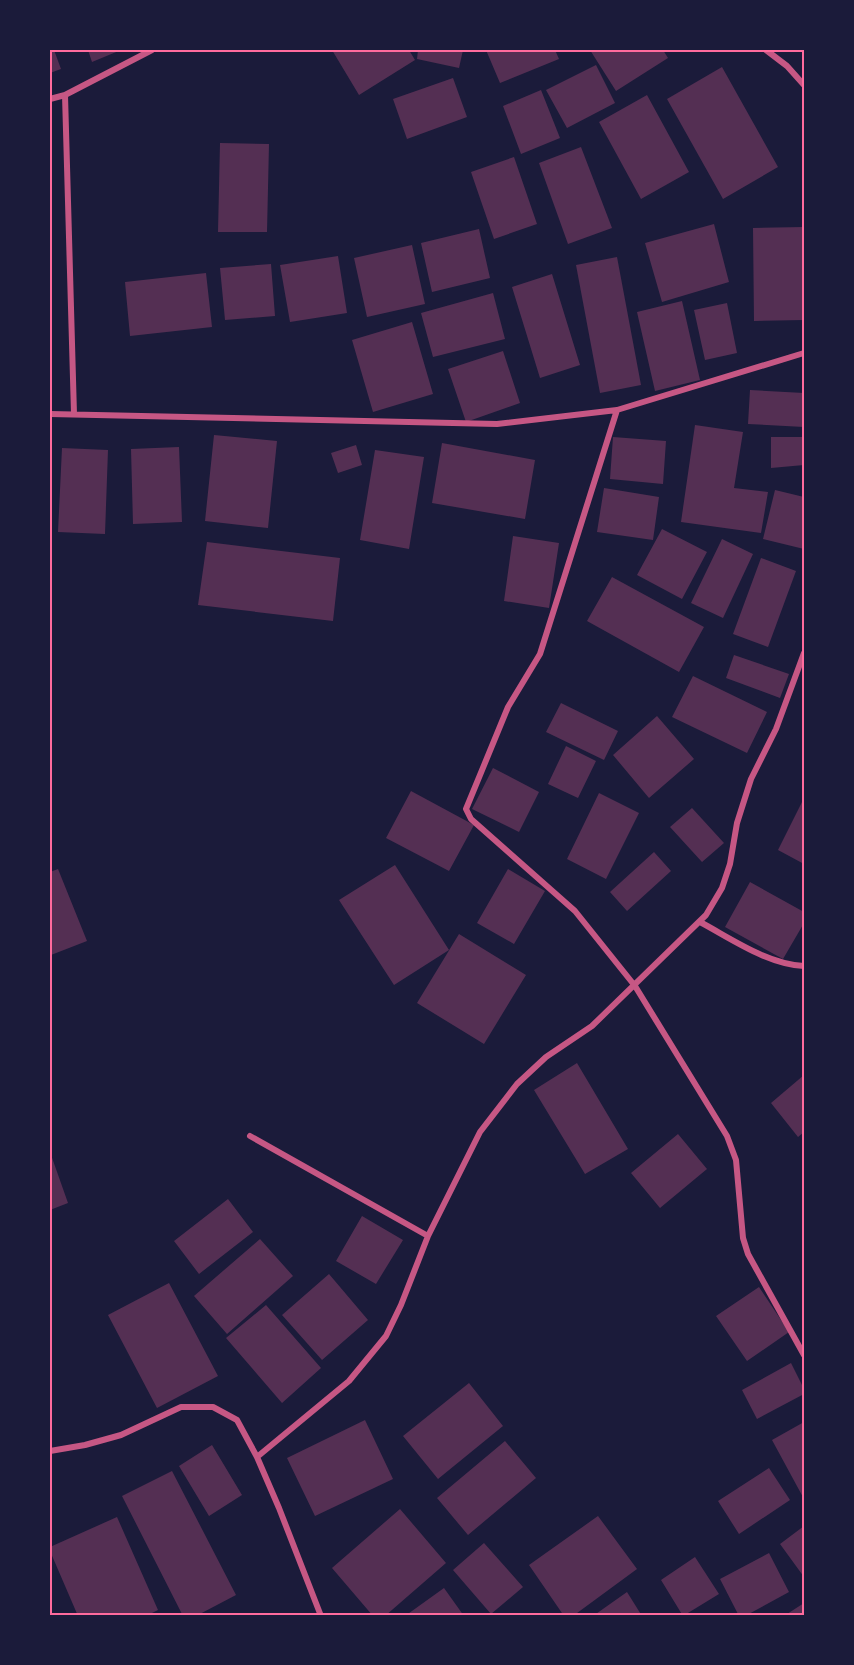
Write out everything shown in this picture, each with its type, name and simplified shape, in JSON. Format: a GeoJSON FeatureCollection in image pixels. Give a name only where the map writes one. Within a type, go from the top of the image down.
{"type":"FeatureCollection","features":[{"type":"Feature","properties":{"kind":"street"},"geometry":{"type":"LineString","coordinates":[[50,99],[64,95],[152,50]]}},
{"type":"Feature","properties":{"kind":"street"},"geometry":{"type":"LineString","coordinates":[[766,50],[787,66],[804,85]]}},
{"type":"Feature","properties":{"kind":"street"},"geometry":{"type":"LineString","coordinates":[[64,95],[74,414]]}},
{"type":"Feature","properties":{"kind":"street"},"geometry":{"type":"LineString","coordinates":[[50,414],[497,424],[617,410],[804,353]]}},
{"type":"Feature","properties":{"kind":"street"},"geometry":{"type":"LineString","coordinates":[[617,410],[540,654],[508,707],[466,809],[471,819],[575,911],[635,986],[728,1136],[736,1160],[743,1238],[748,1254],[804,1355]]}},
{"type":"Feature","properties":{"kind":"street"},"geometry":{"type":"LineString","coordinates":[[257,1457],[349,1381],[386,1336],[401,1305],[428,1236],[480,1132],[517,1084],[546,1057],[592,1026],[706,915],[722,888],[737,823],[751,779],[776,729],[804,653]]}},
{"type":"Feature","properties":{"kind":"street"},"geometry":{"type":"LineString","coordinates":[[700,922],[770,959],[804,966]]}},
{"type":"Feature","properties":{"kind":"street"},"geometry":{"type":"LineString","coordinates":[[250,1136],[428,1236]]}},
{"type":"Feature","properties":{"kind":"street"},"geometry":{"type":"LineString","coordinates":[[50,1451],[121,1435],[181,1407],[213,1407],[237,1420],[257,1457],[321,1616]]}},
{"type":"Feature","properties":{"kind":"building"},"geometry":{"type":"Polygon","coordinates":[[[50,50],[54,50],[61,69],[50,73],[50,50]]]}},
{"type":"Feature","properties":{"kind":"building"},"geometry":{"type":"Polygon","coordinates":[[[88,50],[121,50],[92,62],[88,50]]]}},
{"type":"Feature","properties":{"kind":"building"},"geometry":{"type":"Polygon","coordinates":[[[332,50],[409,50],[415,60],[359,95],[332,50]]]}},
{"type":"Feature","properties":{"kind":"building"},"geometry":{"type":"Polygon","coordinates":[[[418,50],[463,50],[459,68],[417,59],[418,50]]]}},
{"type":"Feature","properties":{"kind":"building"},"geometry":{"type":"Polygon","coordinates":[[[486,50],[555,50],[559,59],[500,83],[486,50]]]}},
{"type":"Feature","properties":{"kind":"building"},"geometry":{"type":"Polygon","coordinates":[[[590,50],[663,50],[668,58],[616,91],[590,50]]]}},
{"type":"Feature","properties":{"kind":"building"},"geometry":{"type":"Polygon","coordinates":[[[596,65],[615,103],[567,128],[546,90],[596,65]]]}},
{"type":"Feature","properties":{"kind":"building"},"geometry":{"type":"Polygon","coordinates":[[[722,67],[778,167],[723,199],[667,99],[722,67]]]}},
{"type":"Feature","properties":{"kind":"building"},"geometry":{"type":"Polygon","coordinates":[[[453,78],[467,117],[407,139],[393,99],[453,78]]]}},
{"type":"Feature","properties":{"kind":"building"},"geometry":{"type":"Polygon","coordinates":[[[541,90],[560,138],[521,154],[503,106],[541,90]]]}},
{"type":"Feature","properties":{"kind":"building"},"geometry":{"type":"Polygon","coordinates":[[[647,95],[689,172],[641,199],[599,122],[647,95]]]}},
{"type":"Feature","properties":{"kind":"building"},"geometry":{"type":"Polygon","coordinates":[[[220,143],[269,144],[267,232],[218,232],[220,143]]]}},
{"type":"Feature","properties":{"kind":"building"},"geometry":{"type":"Polygon","coordinates":[[[581,147],[612,228],[568,244],[539,163],[581,147]]]}},
{"type":"Feature","properties":{"kind":"building"},"geometry":{"type":"Polygon","coordinates":[[[514,157],[537,224],[494,239],[471,172],[514,157]]]}},
{"type":"Feature","properties":{"kind":"building"},"geometry":{"type":"Polygon","coordinates":[[[50,201],[52,201],[52,266],[50,266],[50,201]]]}},
{"type":"Feature","properties":{"kind":"building"},"geometry":{"type":"Polygon","coordinates":[[[714,224],[729,282],[662,302],[645,243],[714,224]]]}},
{"type":"Feature","properties":{"kind":"building"},"geometry":{"type":"Polygon","coordinates":[[[804,227],[804,320],[754,321],[753,228],[804,227]]]}},
{"type":"Feature","properties":{"kind":"building"},"geometry":{"type":"Polygon","coordinates":[[[479,229],[490,278],[432,292],[421,243],[479,229]]]}},
{"type":"Feature","properties":{"kind":"building"},"geometry":{"type":"Polygon","coordinates":[[[412,245],[425,304],[367,317],[354,258],[412,245]]]}},
{"type":"Feature","properties":{"kind":"building"},"geometry":{"type":"Polygon","coordinates":[[[338,256],[347,313],[290,322],[280,265],[338,256]]]}},
{"type":"Feature","properties":{"kind":"building"},"geometry":{"type":"Polygon","coordinates":[[[617,257],[641,385],[600,393],[576,265],[617,257]]]}},
{"type":"Feature","properties":{"kind":"building"},"geometry":{"type":"Polygon","coordinates":[[[271,264],[275,316],[225,320],[220,268],[271,264]]]}},
{"type":"Feature","properties":{"kind":"building"},"geometry":{"type":"Polygon","coordinates":[[[206,273],[212,327],[130,336],[125,282],[206,273]]]}},
{"type":"Feature","properties":{"kind":"building"},"geometry":{"type":"Polygon","coordinates":[[[552,274],[580,365],[540,378],[512,287],[552,274]]]}},
{"type":"Feature","properties":{"kind":"building"},"geometry":{"type":"Polygon","coordinates":[[[493,293],[505,339],[433,357],[421,313],[493,293]]]}},
{"type":"Feature","properties":{"kind":"building"},"geometry":{"type":"Polygon","coordinates":[[[682,301],[700,380],[655,391],[637,312],[682,301]]]}},
{"type":"Feature","properties":{"kind":"building"},"geometry":{"type":"Polygon","coordinates":[[[727,303],[737,353],[705,360],[694,310],[727,303]]]}},
{"type":"Feature","properties":{"kind":"building"},"geometry":{"type":"Polygon","coordinates":[[[412,322],[433,394],[373,412],[352,340],[412,322]]]}},
{"type":"Feature","properties":{"kind":"building"},"geometry":{"type":"Polygon","coordinates":[[[503,351],[520,403],[466,422],[448,369],[503,351]]]}},
{"type":"Feature","properties":{"kind":"building"},"geometry":{"type":"Polygon","coordinates":[[[750,390],[804,393],[804,427],[748,424],[750,390]]]}},
{"type":"Feature","properties":{"kind":"building"},"geometry":{"type":"Polygon","coordinates":[[[695,425],[743,432],[734,488],[768,492],[761,533],[681,522],[695,425]]]}},
{"type":"Feature","properties":{"kind":"building"},"geometry":{"type":"Polygon","coordinates":[[[214,435],[277,441],[268,528],[205,521],[214,435]]]}},
{"type":"Feature","properties":{"kind":"building"},"geometry":{"type":"Polygon","coordinates":[[[613,437],[666,441],[663,484],[610,479],[613,437]]]}},
{"type":"Feature","properties":{"kind":"building"},"geometry":{"type":"Polygon","coordinates":[[[771,437],[804,437],[804,465],[771,468],[771,437]]]}},
{"type":"Feature","properties":{"kind":"building"},"geometry":{"type":"Polygon","coordinates":[[[442,443],[535,460],[525,519],[432,503],[442,443]]]}},
{"type":"Feature","properties":{"kind":"building"},"geometry":{"type":"Polygon","coordinates":[[[356,445],[362,465],[338,473],[331,453],[356,445]]]}},
{"type":"Feature","properties":{"kind":"building"},"geometry":{"type":"Polygon","coordinates":[[[179,447],[182,522],[133,524],[131,449],[179,447]]]}},
{"type":"Feature","properties":{"kind":"building"},"geometry":{"type":"Polygon","coordinates":[[[62,448],[108,450],[105,534],[58,532],[62,448]]]}},
{"type":"Feature","properties":{"kind":"building"},"geometry":{"type":"Polygon","coordinates":[[[375,450],[424,457],[409,549],[360,540],[375,450]]]}},
{"type":"Feature","properties":{"kind":"building"},"geometry":{"type":"Polygon","coordinates":[[[604,488],[659,497],[653,540],[597,532],[604,488]]]}},
{"type":"Feature","properties":{"kind":"building"},"geometry":{"type":"Polygon","coordinates":[[[775,490],[804,497],[804,549],[763,539],[775,490]]]}},
{"type":"Feature","properties":{"kind":"building"},"geometry":{"type":"Polygon","coordinates":[[[662,529],[707,552],[682,599],[637,575],[662,529]]]}},
{"type":"Feature","properties":{"kind":"building"},"geometry":{"type":"Polygon","coordinates":[[[513,536],[559,543],[549,608],[504,601],[513,536]]]}},
{"type":"Feature","properties":{"kind":"building"},"geometry":{"type":"Polygon","coordinates":[[[722,539],[753,554],[723,618],[691,603],[722,539]]]}},
{"type":"Feature","properties":{"kind":"building"},"geometry":{"type":"Polygon","coordinates":[[[207,542],[340,558],[333,621],[198,605],[207,542]]]}},
{"type":"Feature","properties":{"kind":"building"},"geometry":{"type":"Polygon","coordinates":[[[761,558],[796,571],[768,647],[733,634],[761,558]]]}},
{"type":"Feature","properties":{"kind":"building"},"geometry":{"type":"Polygon","coordinates":[[[612,577],[704,627],[679,672],[587,621],[612,577]]]}},
{"type":"Feature","properties":{"kind":"building"},"geometry":{"type":"Polygon","coordinates":[[[734,655],[789,674],[780,698],[726,678],[734,655]]]}},
{"type":"Feature","properties":{"kind":"building"},"geometry":{"type":"Polygon","coordinates":[[[693,676],[767,712],[747,753],[672,717],[693,676]]]}},
{"type":"Feature","properties":{"kind":"building"},"geometry":{"type":"Polygon","coordinates":[[[561,703],[618,731],[604,760],[546,732],[561,703]]]}},
{"type":"Feature","properties":{"kind":"building"},"geometry":{"type":"Polygon","coordinates":[[[657,716],[694,759],[649,798],[613,755],[657,716]]]}},
{"type":"Feature","properties":{"kind":"building"},"geometry":{"type":"Polygon","coordinates":[[[566,746],[596,761],[578,798],[548,784],[566,746]]]}},
{"type":"Feature","properties":{"kind":"building"},"geometry":{"type":"Polygon","coordinates":[[[493,768],[539,792],[519,832],[472,809],[493,768]]]}},
{"type":"Feature","properties":{"kind":"building"},"geometry":{"type":"Polygon","coordinates":[[[411,791],[474,825],[449,871],[386,838],[411,791]]]}},
{"type":"Feature","properties":{"kind":"building"},"geometry":{"type":"Polygon","coordinates":[[[599,793],[639,813],[606,879],[567,859],[599,793]]]}},
{"type":"Feature","properties":{"kind":"building"},"geometry":{"type":"Polygon","coordinates":[[[804,798],[804,864],[778,850],[804,798]]]}},
{"type":"Feature","properties":{"kind":"building"},"geometry":{"type":"Polygon","coordinates":[[[692,808],[724,843],[702,862],[670,827],[692,808]]]}},
{"type":"Feature","properties":{"kind":"building"},"geometry":{"type":"Polygon","coordinates":[[[654,852],[671,871],[627,911],[610,892],[654,852]]]}},
{"type":"Feature","properties":{"kind":"building"},"geometry":{"type":"Polygon","coordinates":[[[395,865],[449,950],[394,985],[339,900],[395,865]]]}},
{"type":"Feature","properties":{"kind":"building"},"geometry":{"type":"Polygon","coordinates":[[[58,869],[87,941],[51,955],[50,872],[58,869]]]}},
{"type":"Feature","properties":{"kind":"building"},"geometry":{"type":"Polygon","coordinates":[[[508,869],[545,891],[514,944],[477,923],[508,869]]]}},
{"type":"Feature","properties":{"kind":"building"},"geometry":{"type":"Polygon","coordinates":[[[750,882],[804,912],[804,923],[783,959],[725,927],[750,882]]]}},
{"type":"Feature","properties":{"kind":"building"},"geometry":{"type":"Polygon","coordinates":[[[459,934],[526,975],[484,1044],[417,1003],[459,934]]]}},
{"type":"Feature","properties":{"kind":"building"},"geometry":{"type":"Polygon","coordinates":[[[577,1063],[628,1149],[585,1174],[534,1090],[577,1063]]]}},
{"type":"Feature","properties":{"kind":"building"},"geometry":{"type":"Polygon","coordinates":[[[804,1075],[804,1132],[798,1137],[771,1103],[804,1075]]]}},
{"type":"Feature","properties":{"kind":"building"},"geometry":{"type":"Polygon","coordinates":[[[678,1134],[707,1169],[660,1208],[631,1173],[678,1134]]]}},
{"type":"Feature","properties":{"kind":"building"},"geometry":{"type":"Polygon","coordinates":[[[50,1152],[68,1203],[50,1210],[50,1152]]]}},
{"type":"Feature","properties":{"kind":"building"},"geometry":{"type":"Polygon","coordinates":[[[228,1199],[253,1232],[199,1274],[174,1241],[228,1199]]]}},
{"type":"Feature","properties":{"kind":"building"},"geometry":{"type":"Polygon","coordinates":[[[362,1216],[403,1240],[376,1284],[336,1261],[362,1216]]]}},
{"type":"Feature","properties":{"kind":"building"},"geometry":{"type":"Polygon","coordinates":[[[260,1239],[293,1276],[227,1334],[194,1296],[260,1239]]]}},
{"type":"Feature","properties":{"kind":"building"},"geometry":{"type":"Polygon","coordinates":[[[329,1274],[368,1320],[322,1360],[282,1315],[329,1274]]]}},
{"type":"Feature","properties":{"kind":"building"},"geometry":{"type":"Polygon","coordinates":[[[169,1283],[218,1376],[157,1408],[108,1315],[169,1283]]]}},
{"type":"Feature","properties":{"kind":"building"},"geometry":{"type":"Polygon","coordinates":[[[759,1287],[789,1332],[747,1361],[716,1316],[759,1287]]]}},
{"type":"Feature","properties":{"kind":"building"},"geometry":{"type":"Polygon","coordinates":[[[266,1305],[321,1368],[282,1403],[226,1338],[266,1305]]]}},
{"type":"Feature","properties":{"kind":"building"},"geometry":{"type":"Polygon","coordinates":[[[791,1363],[804,1389],[804,1394],[757,1419],[742,1390],[791,1363]]]}},
{"type":"Feature","properties":{"kind":"building"},"geometry":{"type":"Polygon","coordinates":[[[469,1383],[503,1426],[438,1479],[403,1436],[469,1383]]]}},
{"type":"Feature","properties":{"kind":"building"},"geometry":{"type":"Polygon","coordinates":[[[365,1420],[393,1479],[315,1516],[287,1458],[365,1420]]]}},
{"type":"Feature","properties":{"kind":"building"},"geometry":{"type":"Polygon","coordinates":[[[804,1422],[804,1499],[772,1440],[804,1422]]]}},
{"type":"Feature","properties":{"kind":"building"},"geometry":{"type":"Polygon","coordinates":[[[505,1441],[536,1478],[468,1535],[437,1498],[505,1441]]]}},
{"type":"Feature","properties":{"kind":"building"},"geometry":{"type":"Polygon","coordinates":[[[212,1445],[242,1495],[209,1516],[179,1466],[212,1445]]]}},
{"type":"Feature","properties":{"kind":"building"},"geometry":{"type":"Polygon","coordinates":[[[769,1468],[790,1500],[739,1534],[718,1501],[769,1468]]]}},
{"type":"Feature","properties":{"kind":"building"},"geometry":{"type":"Polygon","coordinates":[[[172,1471],[236,1595],[196,1616],[183,1616],[122,1496],[172,1471]]]}},
{"type":"Feature","properties":{"kind":"building"},"geometry":{"type":"Polygon","coordinates":[[[400,1509],[446,1563],[385,1616],[373,1616],[332,1568],[400,1509]]]}},
{"type":"Feature","properties":{"kind":"building"},"geometry":{"type":"Polygon","coordinates":[[[598,1516],[637,1569],[573,1616],[564,1616],[529,1565],[598,1516]]]}},
{"type":"Feature","properties":{"kind":"building"},"geometry":{"type":"Polygon","coordinates":[[[117,1517],[158,1610],[146,1616],[78,1616],[50,1547],[117,1517]]]}},
{"type":"Feature","properties":{"kind":"building"},"geometry":{"type":"Polygon","coordinates":[[[804,1526],[804,1577],[780,1544],[804,1526]]]}},
{"type":"Feature","properties":{"kind":"building"},"geometry":{"type":"Polygon","coordinates":[[[484,1543],[523,1587],[491,1614],[453,1570],[484,1543]]]}},
{"type":"Feature","properties":{"kind":"building"},"geometry":{"type":"Polygon","coordinates":[[[769,1553],[789,1592],[745,1616],[739,1616],[720,1579],[769,1553]]]}},
{"type":"Feature","properties":{"kind":"building"},"geometry":{"type":"Polygon","coordinates":[[[695,1557],[719,1594],[683,1616],[661,1580],[695,1557]]]}},
{"type":"Feature","properties":{"kind":"building"},"geometry":{"type":"Polygon","coordinates":[[[444,1588],[464,1616],[405,1616],[444,1588]]]}},
{"type":"Feature","properties":{"kind":"building"},"geometry":{"type":"Polygon","coordinates":[[[627,1592],[642,1616],[593,1616],[627,1592]]]}},
{"type":"Feature","properties":{"kind":"building"},"geometry":{"type":"Polygon","coordinates":[[[804,1603],[804,1616],[784,1616],[804,1603]]]}}]}
